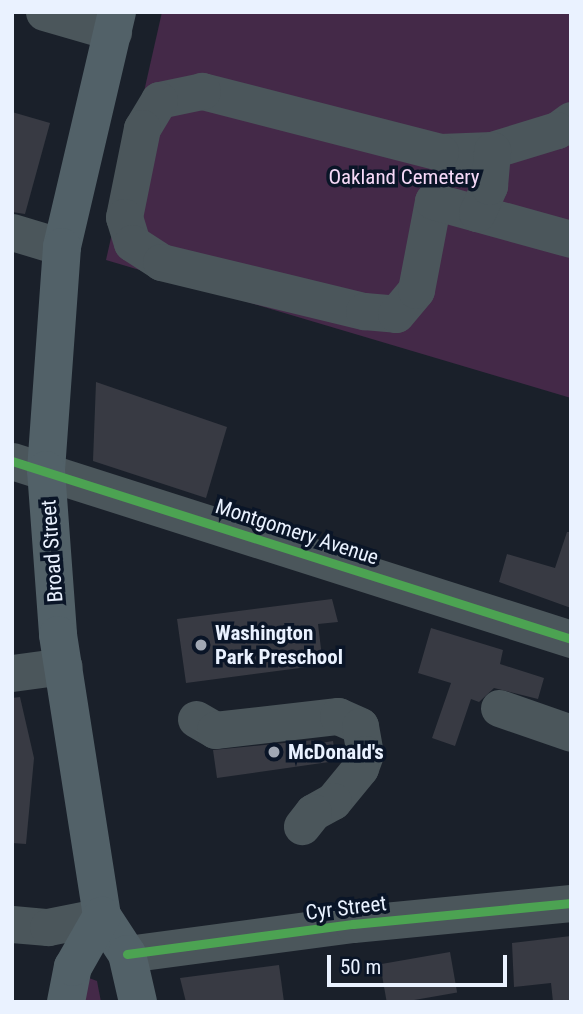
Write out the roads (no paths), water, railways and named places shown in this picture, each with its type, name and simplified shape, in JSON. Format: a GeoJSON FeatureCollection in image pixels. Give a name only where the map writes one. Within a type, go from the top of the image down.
{"type":"FeatureCollection","features":[{"type":"Feature","properties":{"kind":"main road","name":"Broad Street"},"geometry":{"type":"LineString","coordinates":[[115,22],[62,247],[29,465],[64,666],[102,916],[127,954],[138,1002]]}},
{"type":"Feature","properties":{"kind":"main road"},"geometry":{"type":"LineString","coordinates":[[66,1002],[73,967],[102,916]]}},
{"type":"Feature","properties":{"kind":"street"},"geometry":{"type":"LineString","coordinates":[[44,12],[115,22]]}},
{"type":"Feature","properties":{"kind":"street"},"geometry":{"type":"LineString","coordinates":[[440,152],[430,180],[433,201],[416,290],[396,314],[364,311],[161,262],[132,243],[124,217],[142,128],[159,100],[202,92],[440,152],[492,150],[556,130],[571,120]]}},
{"type":"Feature","properties":{"kind":"street"},"geometry":{"type":"LineString","coordinates":[[477,213],[489,186],[492,150]]}},
{"type":"Feature","properties":{"kind":"street"},"geometry":{"type":"LineString","coordinates":[[433,201],[571,239]]}},
{"type":"Feature","properties":{"kind":"street"},"geometry":{"type":"LineString","coordinates":[[12,232],[62,247]]}},
{"type":"Feature","properties":{"kind":"street","name":"Montgomery Avenue"},"geometry":{"type":"LineString","coordinates":[[29,465],[571,639]]}},
{"type":"Feature","properties":{"kind":"street"},"geometry":{"type":"LineString","coordinates":[[12,673],[64,666]]}},
{"type":"Feature","properties":{"kind":"street"},"geometry":{"type":"LineString","coordinates":[[499,708],[571,733]]}},
{"type":"Feature","properties":{"kind":"street"},"geometry":{"type":"LineString","coordinates":[[196,719],[215,730],[338,716],[360,726],[365,754],[360,768],[333,801],[313,812],[302,826]]}},
{"type":"Feature","properties":{"kind":"street","name":"Cyr Street"},"geometry":{"type":"LineString","coordinates":[[127,954],[353,924],[571,903]]}},
{"type":"Feature","properties":{"kind":"street"},"geometry":{"type":"LineString","coordinates":[[12,924],[48,927],[102,916]]}},
{"type":"Feature","properties":{"kind":"place","name":"Washington Park Preschool"},"geometry":{"type":"Point","coordinates":[201,645]}},
{"type":"Feature","properties":{"kind":"place","name":"McDonald's"},"geometry":{"type":"Point","coordinates":[274,752]}},
{"type":"Feature","properties":{"kind":"park label","name":"Oakland Cemetery"},"geometry":{"type":"Point","coordinates":[404,177]}}]}
